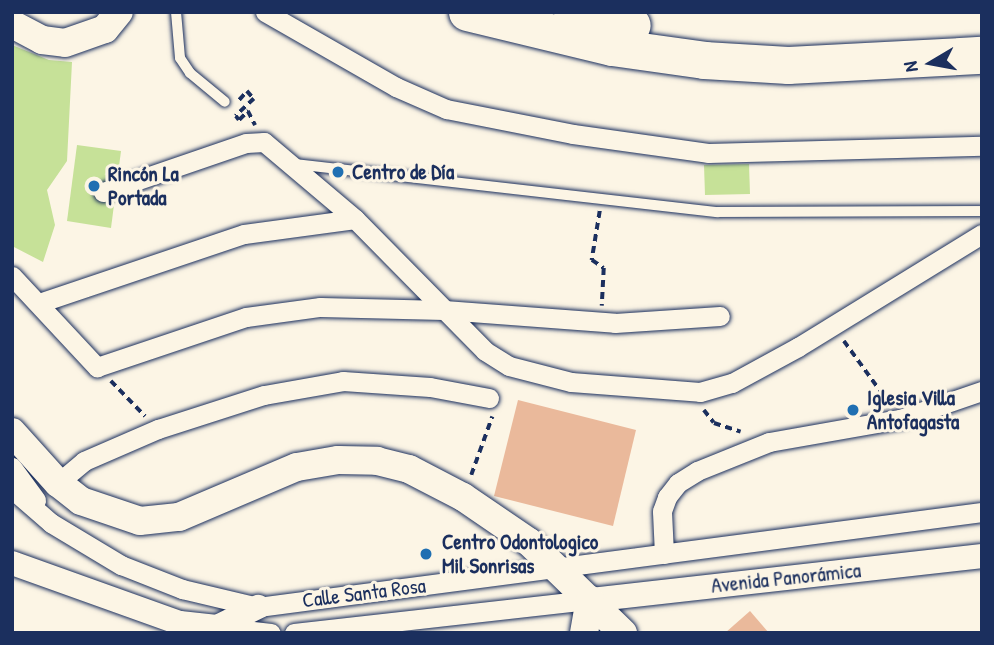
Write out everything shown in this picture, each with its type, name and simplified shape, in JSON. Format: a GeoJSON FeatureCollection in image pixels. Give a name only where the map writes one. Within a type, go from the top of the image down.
{"type":"FeatureCollection","features":[{"type":"Feature","properties":{"kind":"highway"},"geometry":{"type":"LineString","coordinates":[[467,12],[612,47],[704,60],[788,65],[928,61],[982,54]]}},
{"type":"Feature","properties":{"kind":"highway"},"geometry":{"type":"LineString","coordinates":[[572,12],[654,28],[788,40],[982,32]]}},
{"type":"Feature","properties":{"kind":"main road"},"geometry":{"type":"LineString","coordinates":[[12,24],[42,40],[65,43],[105,29],[119,12]]}},
{"type":"Feature","properties":{"kind":"main road"},"geometry":{"type":"LineString","coordinates":[[12,432],[58,483],[81,501],[140,521],[179,517],[297,467],[338,460],[377,461],[409,469],[463,497],[529,542],[623,633]]}},
{"type":"Feature","properties":{"kind":"main road"},"geometry":{"type":"LineString","coordinates":[[584,633],[590,600]]}},
{"type":"Feature","properties":{"kind":"street"},"geometry":{"type":"LineString","coordinates":[[265,12],[396,87],[446,109],[573,134],[708,153],[982,146]]}},
{"type":"Feature","properties":{"kind":"street"},"geometry":{"type":"LineString","coordinates":[[103,192],[246,143],[264,142],[355,219],[485,351],[509,366],[538,376],[689,390],[732,383],[833,326],[982,234]]}},
{"type":"Feature","properties":{"kind":"street"},"geometry":{"type":"LineString","coordinates":[[39,303],[244,234],[355,219]]}},
{"type":"Feature","properties":{"kind":"street"},"geometry":{"type":"LineString","coordinates":[[12,276],[97,367],[246,317],[320,307],[444,310],[602,322],[720,316]]}},
{"type":"Feature","properties":{"kind":"street"},"geometry":{"type":"LineString","coordinates":[[58,483],[84,461],[158,429],[264,395],[343,382],[430,387],[491,405]]}},
{"type":"Feature","properties":{"kind":"street"},"geometry":{"type":"LineString","coordinates":[[664,554],[662,511],[678,483],[769,442],[900,419],[982,391]]}},
{"type":"Feature","properties":{"kind":"street"},"geometry":{"type":"LineString","coordinates":[[12,467],[51,523]]}},
{"type":"Feature","properties":{"kind":"street"},"geometry":{"type":"LineString","coordinates":[[12,489],[51,523],[121,565],[183,589],[258,607]]}},
{"type":"Feature","properties":{"kind":"street","name":"Calle Santa Rosa"},"geometry":{"type":"LineString","coordinates":[[217,627],[258,607],[982,512]]}},
{"type":"Feature","properties":{"kind":"street","name":"Avenida Panorámica"},"geometry":{"type":"LineString","coordinates":[[590,600],[982,556]]}},
{"type":"Feature","properties":{"kind":"street"},"geometry":{"type":"LineString","coordinates":[[12,563],[180,623],[271,633]]}},
{"type":"Feature","properties":{"kind":"street","name":"Calle Santa Rosa"},"geometry":{"type":"LineString","coordinates":[[294,633],[590,600]]}},
{"type":"Feature","properties":{"kind":"lane"},"geometry":{"type":"LineString","coordinates":[[176,12],[180,58],[190,73],[225,102]]}},
{"type":"Feature","properties":{"kind":"lane"},"geometry":{"type":"LineString","coordinates":[[289,163],[717,212],[982,211]]}},
{"type":"Feature","properties":{"kind":"path"},"geometry":{"type":"LineString","coordinates":[[225,102],[231,108],[247,91],[254,99],[236,117],[239,120],[248,111],[264,142]]}},
{"type":"Feature","properties":{"kind":"path"},"geometry":{"type":"LineString","coordinates":[[601,199],[592,260],[604,268],[602,322]]}},
{"type":"Feature","properties":{"kind":"path"},"geometry":{"type":"LineString","coordinates":[[833,326],[900,419]]}},
{"type":"Feature","properties":{"kind":"path"},"geometry":{"type":"LineString","coordinates":[[97,367],[158,429]]}},
{"type":"Feature","properties":{"kind":"path"},"geometry":{"type":"LineString","coordinates":[[689,390],[714,423],[769,442]]}},
{"type":"Feature","properties":{"kind":"path"},"geometry":{"type":"LineString","coordinates":[[463,497],[491,405]]}},
{"type":"Feature","properties":{"kind":"green space"},"geometry":{"type":"Polygon","coordinates":[[[12,45],[49,60],[72,62],[67,161],[47,190],[55,225],[43,262],[12,246],[12,45]]]}},
{"type":"Feature","properties":{"kind":"green space","name":"Rincón La Portada"},"geometry":{"type":"Polygon","coordinates":[[[77,145],[121,151],[111,228],[67,221],[77,145]]]}},
{"type":"Feature","properties":{"kind":"green space"},"geometry":{"type":"Polygon","coordinates":[[[749,164],[750,194],[705,195],[704,165],[749,164]]]}},
{"type":"Feature","properties":{"kind":"building"},"geometry":{"type":"Polygon","coordinates":[[[518,400],[636,430],[613,526],[494,496],[518,400]]]}},
{"type":"Feature","properties":{"kind":"building"},"geometry":{"type":"Polygon","coordinates":[[[750,611],[769,633],[725,633],[750,611]]]}},
{"type":"Feature","properties":{"kind":"place","name":"Centro de Día"},"geometry":{"type":"Point","coordinates":[338,172]}},
{"type":"Feature","properties":{"kind":"place","name":"Rincón La Portada"},"geometry":{"type":"Point","coordinates":[94,186]}},
{"type":"Feature","properties":{"kind":"place","name":"Iglesia Villa Antofagasta"},"geometry":{"type":"Point","coordinates":[853,410]}},
{"type":"Feature","properties":{"kind":"place","name":"Centro Odontologico Mil Sonrisas"},"geometry":{"type":"Point","coordinates":[426,554]}}]}
